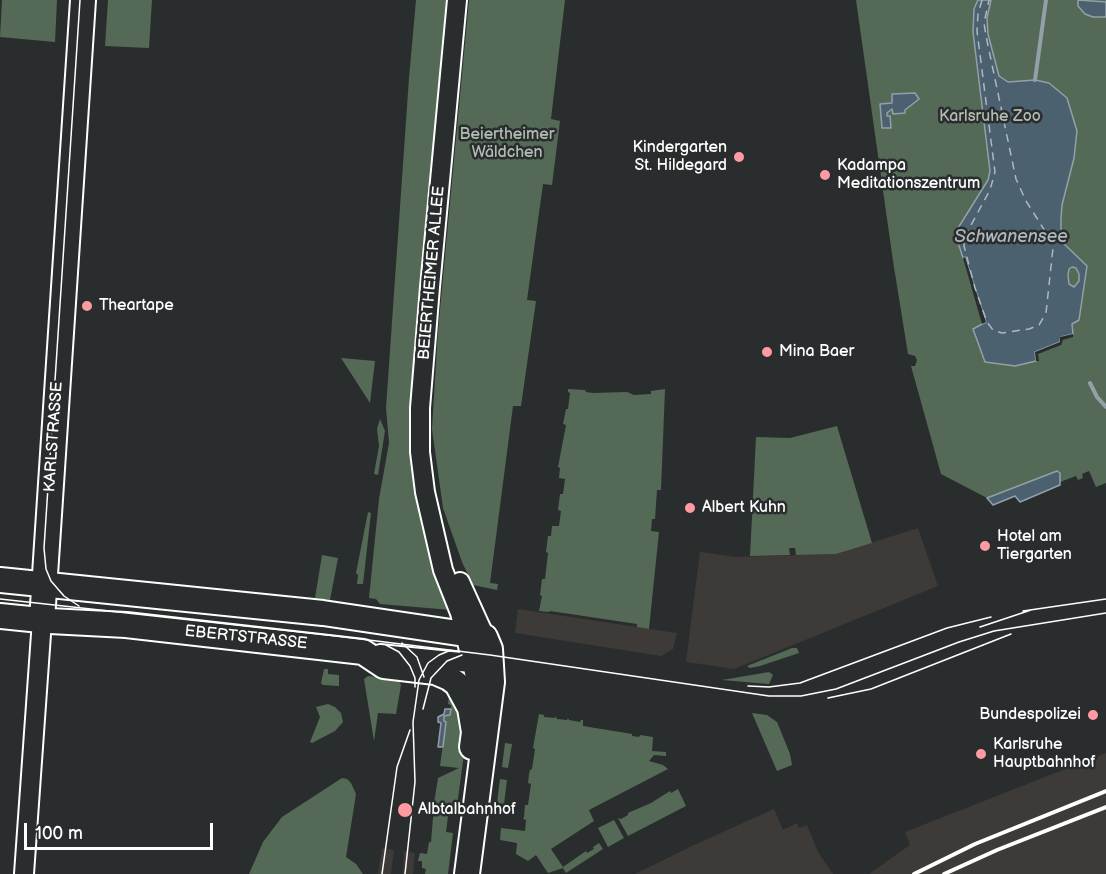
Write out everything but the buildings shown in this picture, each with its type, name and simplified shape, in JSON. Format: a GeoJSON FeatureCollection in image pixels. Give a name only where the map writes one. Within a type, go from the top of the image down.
{"type":"FeatureCollection","features":[{"type":"Feature","properties":{"kind":"main road","name":"KARLSTRASSE"},"geometry":{"type":"LineString","coordinates":[[42,620],[83,0]]}},
{"type":"Feature","properties":{"kind":"main road","name":"EBERTSTRASSE"},"geometry":{"type":"LineString","coordinates":[[0,580],[323,613],[476,636]]}},
{"type":"Feature","properties":{"kind":"main road","name":"EBERTSTRASSE"},"geometry":{"type":"LineString","coordinates":[[0,616],[126,625],[363,652]]}},
{"type":"Feature","properties":{"kind":"main road"},"geometry":{"type":"LineString","coordinates":[[467,874],[490,697],[482,664],[490,649],[476,636]]}},
{"type":"Feature","properties":{"kind":"main road"},"geometry":{"type":"LineString","coordinates":[[363,652],[384,666],[435,672],[449,678],[459,687],[468,701],[474,732],[455,874]]}},
{"type":"Feature","properties":{"kind":"street","name":"BEIERTHEIMER ALLEE"},"geometry":{"type":"LineString","coordinates":[[458,0],[430,287],[420,452],[425,492],[443,570],[476,636]]}},
{"type":"Feature","properties":{"kind":"street","name":"KARLSTRASSE"},"geometry":{"type":"LineString","coordinates":[[24,874],[42,620]]}},
{"type":"Feature","properties":{"kind":"street","name":"EBERTSTRASSE"},"geometry":{"type":"LineString","coordinates":[[363,652],[482,664]]}},
{"type":"Feature","properties":{"kind":"street"},"geometry":{"type":"LineString","coordinates":[[474,732],[476,682],[482,664]]}},
{"type":"Feature","properties":{"kind":"shaded area"},"geometry":{"type":"Polygon","coordinates":[[[918,528],[938,586],[734,669],[686,662],[700,552],[735,557],[836,554],[918,528]]]}},
{"type":"Feature","properties":{"kind":"shaded area"},"geometry":{"type":"Polygon","coordinates":[[[518,609],[677,633],[673,649],[661,656],[515,633],[518,609]]]}},
{"type":"Feature","properties":{"kind":"shaded area"},"geometry":{"type":"Polygon","coordinates":[[[1106,753],[1106,874],[869,874],[910,845],[905,832],[1106,753]]]}},
{"type":"Feature","properties":{"kind":"shaded area"},"geometry":{"type":"Polygon","coordinates":[[[774,809],[783,830],[797,823],[799,828],[807,825],[818,852],[833,874],[635,874],[694,845],[774,809]]]}},
{"type":"Feature","properties":{"kind":"shaded area"},"geometry":{"type":"Polygon","coordinates":[[[382,848],[394,850],[391,874],[378,874],[382,848]]]}},
{"type":"Feature","properties":{"kind":"shaded area"},"geometry":{"type":"Polygon","coordinates":[[[404,851],[415,853],[413,874],[403,874],[404,851]]]}},
{"type":"Feature","properties":{"kind":"green space"},"geometry":{"type":"Polygon","coordinates":[[[2,0],[57,0],[55,42],[0,37],[2,0]]]}},
{"type":"Feature","properties":{"kind":"green space"},"geometry":{"type":"Polygon","coordinates":[[[108,0],[152,0],[149,48],[105,46],[108,0]]]}},
{"type":"Feature","properties":{"kind":"green space","name":"Beiertheimer Wäldchen"},"geometry":{"type":"Polygon","coordinates":[[[416,0],[449,0],[410,455],[416,499],[427,547],[451,610],[380,604],[376,599],[369,598],[379,499],[389,443],[386,408],[416,0]]]}},
{"type":"Feature","properties":{"kind":"green space","name":"Beiertheimer Wäldchen"},"geometry":{"type":"Polygon","coordinates":[[[469,0],[565,0],[551,119],[560,121],[552,185],[543,184],[527,300],[536,301],[521,406],[513,406],[490,583],[498,584],[497,590],[473,585],[462,562],[443,508],[432,429],[438,331],[469,0]]]}},
{"type":"Feature","properties":{"kind":"green space","name":"Karlsruhe Zoo"},"geometry":{"type":"Polygon","coordinates":[[[856,0],[1106,0],[1106,483],[1096,487],[1089,471],[1082,474],[1083,478],[1078,480],[1076,476],[1060,482],[1060,485],[1020,502],[1015,496],[993,505],[987,498],[941,474],[911,366],[915,366],[917,360],[915,356],[908,354],[856,0]]]}},
{"type":"Feature","properties":{"kind":"green space"},"geometry":{"type":"Polygon","coordinates":[[[341,358],[375,361],[370,403],[341,358]]]}},
{"type":"Feature","properties":{"kind":"green space"},"geometry":{"type":"Polygon","coordinates":[[[568,389],[593,393],[627,392],[634,395],[651,394],[651,391],[665,389],[661,490],[657,490],[655,519],[652,519],[651,531],[659,532],[649,629],[637,627],[637,624],[539,611],[542,579],[545,579],[548,536],[551,536],[552,526],[559,526],[561,511],[558,510],[560,494],[563,494],[565,479],[559,478],[560,468],[558,467],[566,425],[563,424],[566,409],[568,409],[570,393],[568,389]]]}},
{"type":"Feature","properties":{"kind":"green space"},"geometry":{"type":"Polygon","coordinates":[[[380,419],[385,431],[378,475],[374,474],[379,446],[377,429],[380,419]]]}},
{"type":"Feature","properties":{"kind":"green space"},"geometry":{"type":"Polygon","coordinates":[[[837,426],[872,543],[836,554],[796,555],[795,548],[789,548],[790,555],[750,556],[756,437],[790,438],[837,426]]]}},
{"type":"Feature","properties":{"kind":"green space"},"geometry":{"type":"Polygon","coordinates":[[[368,512],[371,513],[363,584],[357,584],[358,575],[356,573],[368,512]]]}},
{"type":"Feature","properties":{"kind":"green space"},"geometry":{"type":"Polygon","coordinates":[[[322,555],[338,558],[330,600],[315,598],[322,555]]]}},
{"type":"Feature","properties":{"kind":"green space"},"geometry":{"type":"Polygon","coordinates":[[[797,648],[799,653],[760,666],[750,668],[747,666],[797,648]]]}},
{"type":"Feature","properties":{"kind":"green space"},"geometry":{"type":"Polygon","coordinates":[[[324,669],[328,669],[328,674],[339,675],[339,686],[321,683],[324,669]]]}},
{"type":"Feature","properties":{"kind":"green space"},"geometry":{"type":"Polygon","coordinates":[[[769,672],[773,675],[769,684],[722,680],[769,672]]]}},
{"type":"Feature","properties":{"kind":"green space"},"geometry":{"type":"Polygon","coordinates":[[[368,676],[398,679],[401,685],[396,714],[378,713],[374,741],[364,679],[368,676]]]}},
{"type":"Feature","properties":{"kind":"green space"},"geometry":{"type":"Polygon","coordinates":[[[449,696],[461,697],[468,724],[457,806],[434,803],[438,778],[459,768],[440,766],[445,716],[450,715],[451,709],[451,705],[448,704],[449,696]]]}},
{"type":"Feature","properties":{"kind":"green space"},"geometry":{"type":"Polygon","coordinates":[[[328,704],[341,713],[343,722],[335,731],[312,743],[310,742],[320,717],[316,707],[328,704]]]}},
{"type":"Feature","properties":{"kind":"green space"},"geometry":{"type":"Polygon","coordinates":[[[752,713],[767,715],[777,722],[792,765],[777,771],[752,713]]]}},
{"type":"Feature","properties":{"kind":"green space"},"geometry":{"type":"Polygon","coordinates":[[[539,714],[544,717],[555,718],[555,716],[557,719],[567,720],[568,718],[580,722],[583,720],[583,726],[632,734],[632,736],[653,737],[652,751],[666,752],[666,756],[654,755],[649,761],[668,769],[589,810],[594,821],[551,849],[563,867],[586,851],[587,853],[594,849],[593,847],[599,843],[603,849],[566,873],[563,868],[548,873],[536,855],[528,861],[516,854],[517,843],[500,840],[501,828],[525,831],[526,820],[523,819],[525,805],[528,805],[531,784],[528,783],[529,774],[532,769],[539,714]]]}},
{"type":"Feature","properties":{"kind":"green space"},"geometry":{"type":"Polygon","coordinates":[[[505,743],[512,744],[508,768],[502,767],[505,743]]]}},
{"type":"Feature","properties":{"kind":"green space"},"geometry":{"type":"Polygon","coordinates":[[[342,778],[351,783],[356,794],[346,857],[356,864],[363,874],[249,874],[263,842],[282,817],[342,778]]]}},
{"type":"Feature","properties":{"kind":"green space"},"geometry":{"type":"Polygon","coordinates":[[[500,779],[507,780],[504,804],[497,803],[500,779]]]}},
{"type":"Feature","properties":{"kind":"green space"},"geometry":{"type":"Polygon","coordinates":[[[678,789],[686,806],[628,836],[618,818],[621,819],[628,813],[678,789]]]}},
{"type":"Feature","properties":{"kind":"green space"},"geometry":{"type":"Polygon","coordinates":[[[434,806],[449,808],[446,832],[453,833],[448,874],[425,874],[426,869],[422,868],[422,861],[418,861],[420,853],[427,854],[429,842],[431,842],[434,806]]]}},
{"type":"Feature","properties":{"kind":"green space"},"geometry":{"type":"Polygon","coordinates":[[[614,820],[624,838],[608,847],[598,828],[614,820]]]}},
{"type":"Feature","properties":{"kind":"water","name":"Schwanensee"},"geometry":{"type":"Polygon","coordinates":[[[978,0],[991,0],[987,18],[988,34],[999,76],[1008,82],[1035,80],[1049,83],[1067,98],[1077,131],[1074,158],[1062,205],[1061,241],[1087,266],[1079,320],[1072,324],[1073,334],[1061,337],[1060,342],[1035,352],[1036,361],[1015,366],[985,362],[973,329],[986,322],[955,233],[988,180],[990,171],[973,32],[974,9],[978,0]],[[1076,268],[1069,269],[1068,275],[1069,284],[1074,287],[1079,281],[1076,268]]]}},
{"type":"Feature","properties":{"kind":"water"},"geometry":{"type":"Polygon","coordinates":[[[1078,0],[1106,2],[1106,17],[1093,17],[1085,14],[1078,6],[1078,0]]]}},
{"type":"Feature","properties":{"kind":"water"},"geometry":{"type":"Polygon","coordinates":[[[915,93],[919,99],[905,110],[905,113],[893,114],[892,109],[887,113],[887,116],[890,116],[891,128],[882,128],[880,104],[892,103],[892,94],[915,93]]]}},
{"type":"Feature","properties":{"kind":"water"},"geometry":{"type":"Polygon","coordinates":[[[1057,471],[1060,473],[1060,485],[1020,502],[1015,496],[993,505],[987,498],[1057,471]]]}},
{"type":"Feature","properties":{"kind":"water"},"geometry":{"type":"Polygon","coordinates":[[[445,709],[451,709],[450,715],[444,716],[446,722],[443,747],[438,747],[441,723],[438,722],[438,717],[444,714],[445,709]]]}},
{"type":"Feature","properties":{"kind":"pier"},"geometry":{"type":"Polygon","coordinates":[[[965,257],[986,322],[982,324],[963,258],[965,257]]]}},
{"type":"Feature","properties":{"kind":"pier"},"geometry":{"type":"Polygon","coordinates":[[[1073,334],[1073,337],[1063,340],[1061,345],[1038,354],[1039,361],[1036,361],[1035,352],[1060,342],[1060,337],[1073,334]]]}},
{"type":"Feature","properties":{"kind":"waterway"},"geometry":{"type":"LineString","coordinates":[[1035,80],[1046,0]]}},
{"type":"Feature","properties":{"kind":"waterway"},"geometry":{"type":"LineString","coordinates":[[1090,383],[1097,397],[1106,407]]}},
{"type":"Feature","properties":{"kind":"ferry route"},"geometry":{"type":"LineString","coordinates":[[982,0],[977,31],[995,172],[990,190],[964,238],[964,246],[987,322],[993,330],[1002,333],[1039,325],[1046,313],[1053,248],[1052,242],[1026,201],[1016,179],[984,23],[989,0]]}},
{"type":"Feature","properties":{"kind":"tram line"},"geometry":{"type":"LineString","coordinates":[[79,606],[64,596],[51,581],[46,569],[44,548],[80,0]]}},
{"type":"Feature","properties":{"kind":"tram line"},"geometry":{"type":"LineString","coordinates":[[0,599],[490,655],[769,696],[801,696],[836,689],[994,631],[1106,613]]}},
{"type":"Feature","properties":{"kind":"tram line"},"geometry":{"type":"LineString","coordinates":[[1023,611],[1106,599]]}},
{"type":"Feature","properties":{"kind":"tram line"},"geometry":{"type":"LineString","coordinates":[[980,627],[1031,610]]}},
{"type":"Feature","properties":{"kind":"tram line"},"geometry":{"type":"LineString","coordinates":[[748,686],[769,687],[800,683],[947,628],[991,617]]}},
{"type":"Feature","properties":{"kind":"tram line"},"geometry":{"type":"LineString","coordinates":[[828,698],[871,689],[1011,634]]}},
{"type":"Feature","properties":{"kind":"tram line"},"geometry":{"type":"LineString","coordinates":[[402,643],[417,657],[424,677]]}},
{"type":"Feature","properties":{"kind":"tram line"},"geometry":{"type":"LineString","coordinates":[[386,645],[399,652],[410,666],[415,678],[415,687]]}},
{"type":"Feature","properties":{"kind":"tram line"},"geometry":{"type":"LineString","coordinates":[[405,874],[415,782],[413,722],[419,680],[428,663],[451,650]]}},
{"type":"Feature","properties":{"kind":"tram line"},"geometry":{"type":"LineString","coordinates":[[423,709],[431,678],[447,661],[462,655]]}},
{"type":"Feature","properties":{"kind":"tram line"},"geometry":{"type":"LineString","coordinates":[[382,874],[397,767],[410,730]]}},
{"type":"Feature","properties":{"kind":"railway"},"geometry":{"type":"LineString","coordinates":[[914,874],[975,844],[1106,791]]}},
{"type":"Feature","properties":{"kind":"railway"},"geometry":{"type":"LineString","coordinates":[[944,874],[997,850],[1106,807]]}},
{"type":"Feature","properties":{"kind":"place","name":"Kindergarten St. Hildegard"},"geometry":{"type":"Point","coordinates":[739,157]}},
{"type":"Feature","properties":{"kind":"place","name":"Kadampa Meditationszentrum"},"geometry":{"type":"Point","coordinates":[825,175]}},
{"type":"Feature","properties":{"kind":"place","name":"Theartape"},"geometry":{"type":"Point","coordinates":[87,306]}},
{"type":"Feature","properties":{"kind":"place","name":"Mina Baer"},"geometry":{"type":"Point","coordinates":[767,352]}},
{"type":"Feature","properties":{"kind":"place","name":"Albert Kuhn"},"geometry":{"type":"Point","coordinates":[690,508]}},
{"type":"Feature","properties":{"kind":"place","name":"Hotel am Tiergarten"},"geometry":{"type":"Point","coordinates":[985,546]}},
{"type":"Feature","properties":{"kind":"place","name":"Bundespolizei"},"geometry":{"type":"Point","coordinates":[1093,715]}},
{"type":"Feature","properties":{"kind":"place","name":"Karlsruhe Hauptbahnhof"},"geometry":{"type":"Point","coordinates":[981,754]}},
{"type":"Feature","properties":{"kind":"place","name":"Albtalbahnhof"},"geometry":{"type":"Point","coordinates":[405,810]}}]}
